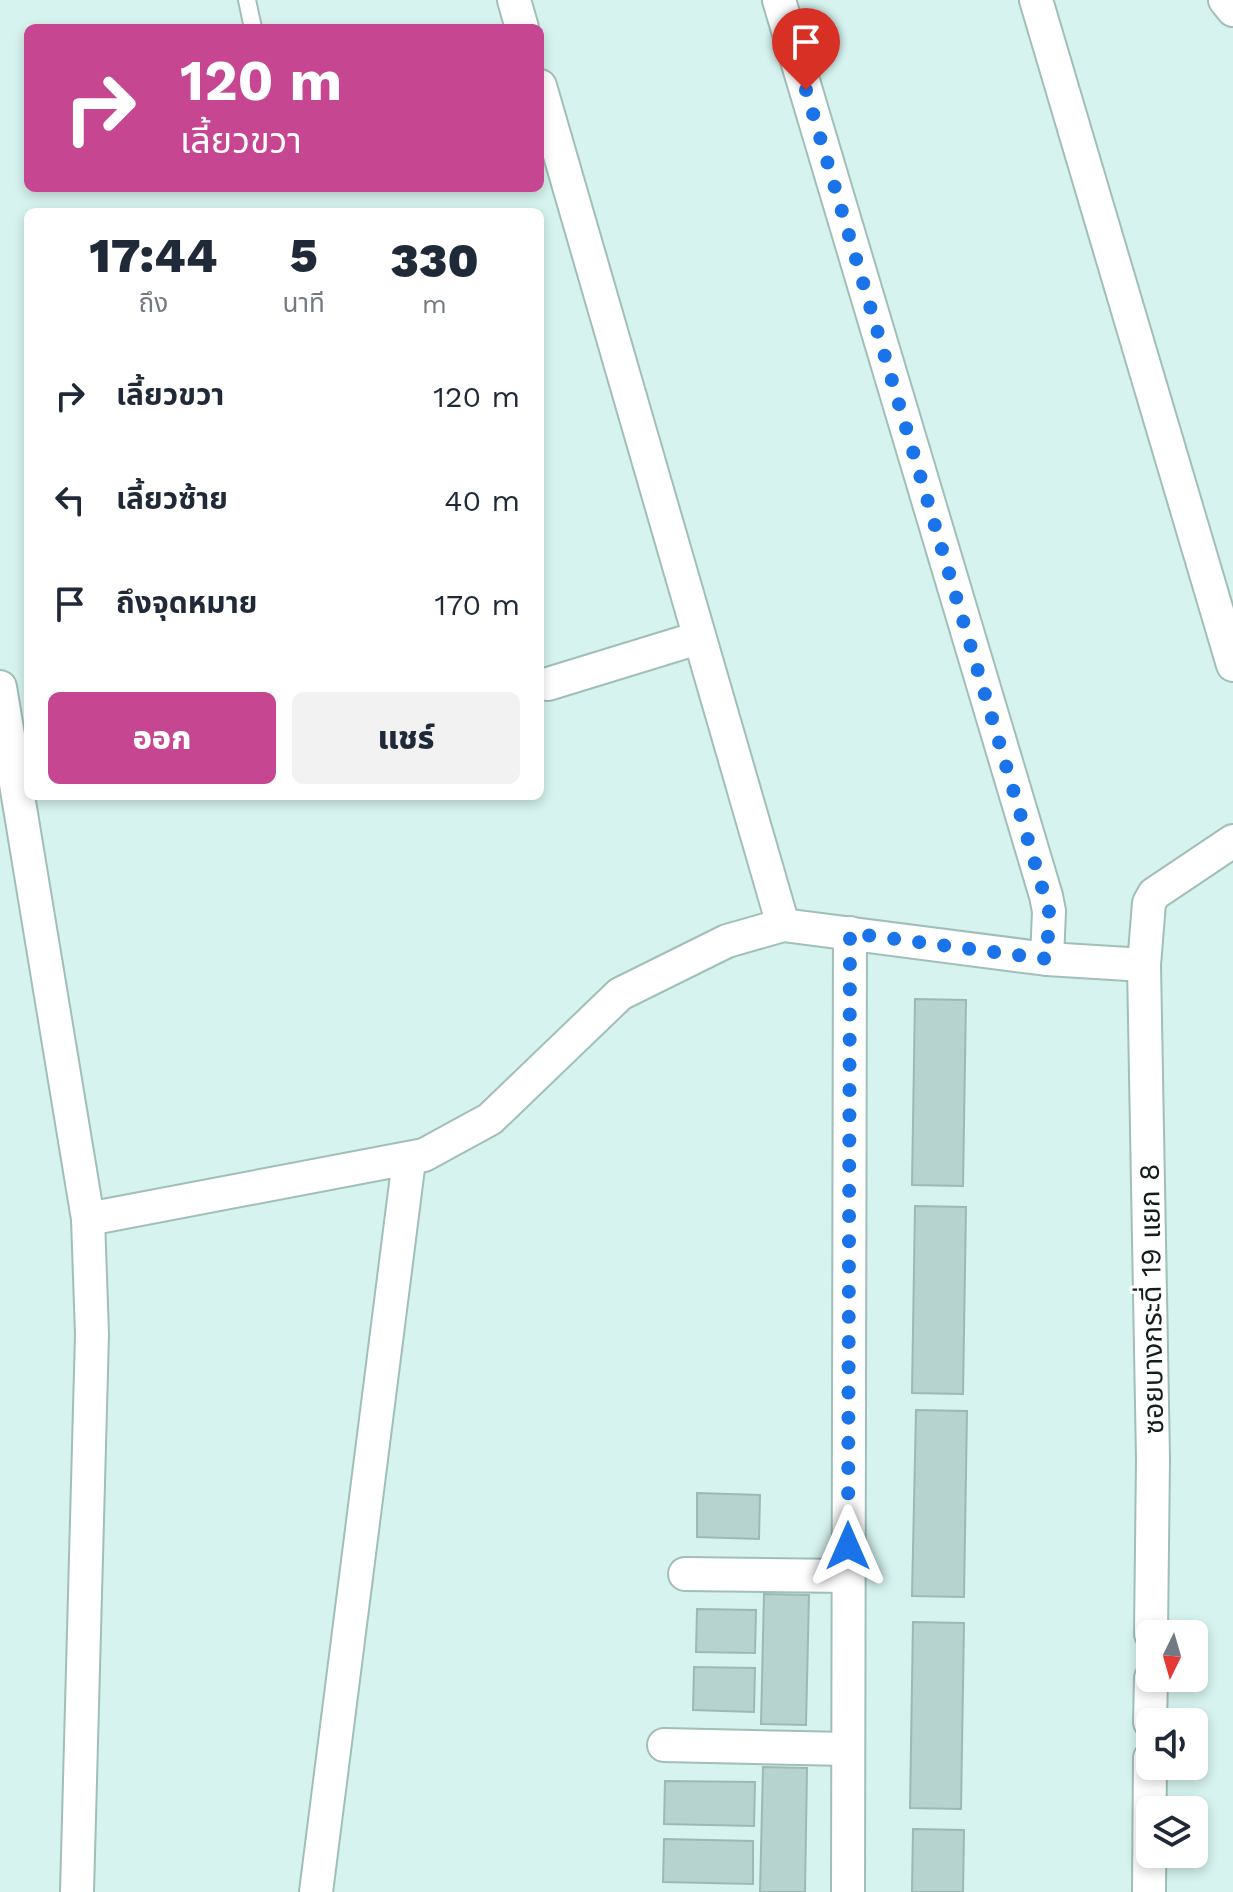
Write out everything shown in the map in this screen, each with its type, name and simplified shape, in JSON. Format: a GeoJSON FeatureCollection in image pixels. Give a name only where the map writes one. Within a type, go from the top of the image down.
{"type":"FeatureCollection","features":[{"type":"Feature","properties":{"kind":"street"},"geometry":{"type":"LineString","coordinates":[[514,0],[521,24]]}},
{"type":"Feature","properties":{"kind":"street"},"geometry":{"type":"LineString","coordinates":[[779,0],[1046,896],[1049,911],[1047,959]]}},
{"type":"Feature","properties":{"kind":"street"},"geometry":{"type":"LineString","coordinates":[[1036,0],[1233,665]]}},
{"type":"Feature","properties":{"kind":"street"},"geometry":{"type":"LineString","coordinates":[[1225,0],[1233,10]]}},
{"type":"Feature","properties":{"kind":"street"},"geometry":{"type":"LineString","coordinates":[[544,100],[783,925]]}},
{"type":"Feature","properties":{"kind":"street"},"geometry":{"type":"LineString","coordinates":[[548,684],[698,638]]}},
{"type":"Feature","properties":{"kind":"street"},"geometry":{"type":"LineString","coordinates":[[0,687],[88,1219],[92,1334],[77,1892]]}},
{"type":"Feature","properties":{"kind":"street","name":"ซอยบางกระดี่ 19 แยก 8"},"geometry":{"type":"LineString","coordinates":[[1151,1620],[1153,1459],[1144,965],[1149,903],[1154,894],[1233,841]]}},
{"type":"Feature","properties":{"kind":"street"},"geometry":{"type":"LineString","coordinates":[[88,1219],[409,1160],[458,1140],[490,1119],[620,994],[727,941],[783,925],[1047,959],[1144,965]]}},
{"type":"Feature","properties":{"kind":"street"},"geometry":{"type":"LineString","coordinates":[[848,1892],[850,933]]}},
{"type":"Feature","properties":{"kind":"street"},"geometry":{"type":"LineString","coordinates":[[316,1892],[409,1160]]}},
{"type":"Feature","properties":{"kind":"street"},"geometry":{"type":"LineString","coordinates":[[685,1574],[848,1576]]}},
{"type":"Feature","properties":{"kind":"street"},"geometry":{"type":"LineString","coordinates":[[664,1745],[848,1749]]}},
{"type":"Feature","properties":{"kind":"street"},"geometry":{"type":"LineString","coordinates":[[1149,1892],[1150,1780]]}},
{"type":"Feature","properties":{"kind":"lane"},"geometry":{"type":"LineString","coordinates":[[247,0],[252,24]]}},
{"type":"Feature","properties":{"kind":"building"},"geometry":{"type":"Polygon","coordinates":[[[915,999],[966,1000],[963,1186],[912,1185],[915,999]]]}},
{"type":"Feature","properties":{"kind":"building"},"geometry":{"type":"Polygon","coordinates":[[[915,1206],[966,1207],[963,1394],[912,1393],[915,1206]]]}},
{"type":"Feature","properties":{"kind":"building"},"geometry":{"type":"Polygon","coordinates":[[[916,1410],[967,1411],[964,1597],[912,1596],[916,1410]]]}},
{"type":"Feature","properties":{"kind":"building"},"geometry":{"type":"Polygon","coordinates":[[[697,1493],[760,1495],[759,1539],[697,1537],[697,1493]]]}},
{"type":"Feature","properties":{"kind":"building"},"geometry":{"type":"Polygon","coordinates":[[[764,1594],[809,1595],[806,1725],[761,1724],[764,1594]]]}},
{"type":"Feature","properties":{"kind":"building"},"geometry":{"type":"Polygon","coordinates":[[[697,1609],[756,1610],[755,1653],[696,1652],[697,1609]]]}},
{"type":"Feature","properties":{"kind":"building"},"geometry":{"type":"Polygon","coordinates":[[[913,1622],[964,1623],[961,1809],[910,1808],[913,1622]]]}},
{"type":"Feature","properties":{"kind":"building"},"geometry":{"type":"Polygon","coordinates":[[[694,1667],[755,1668],[754,1712],[693,1710],[694,1667]]]}},
{"type":"Feature","properties":{"kind":"building"},"geometry":{"type":"Polygon","coordinates":[[[763,1767],[807,1768],[805,1892],[760,1892],[763,1767]]]}},
{"type":"Feature","properties":{"kind":"building"},"geometry":{"type":"Polygon","coordinates":[[[665,1781],[755,1782],[754,1826],[664,1824],[665,1781]]]}},
{"type":"Feature","properties":{"kind":"building"},"geometry":{"type":"Polygon","coordinates":[[[913,1829],[964,1830],[963,1892],[912,1892],[913,1829]]]}},
{"type":"Feature","properties":{"kind":"building"},"geometry":{"type":"Polygon","coordinates":[[[664,1839],[753,1841],[753,1884],[663,1882],[664,1839]]]}},
{"type":"Feature","properties":{"kind":"route"},"geometry":{"type":"LineString","coordinates":[[806,90],[1049,911],[1047,959],[850,933],[848,1546]]}}]}
